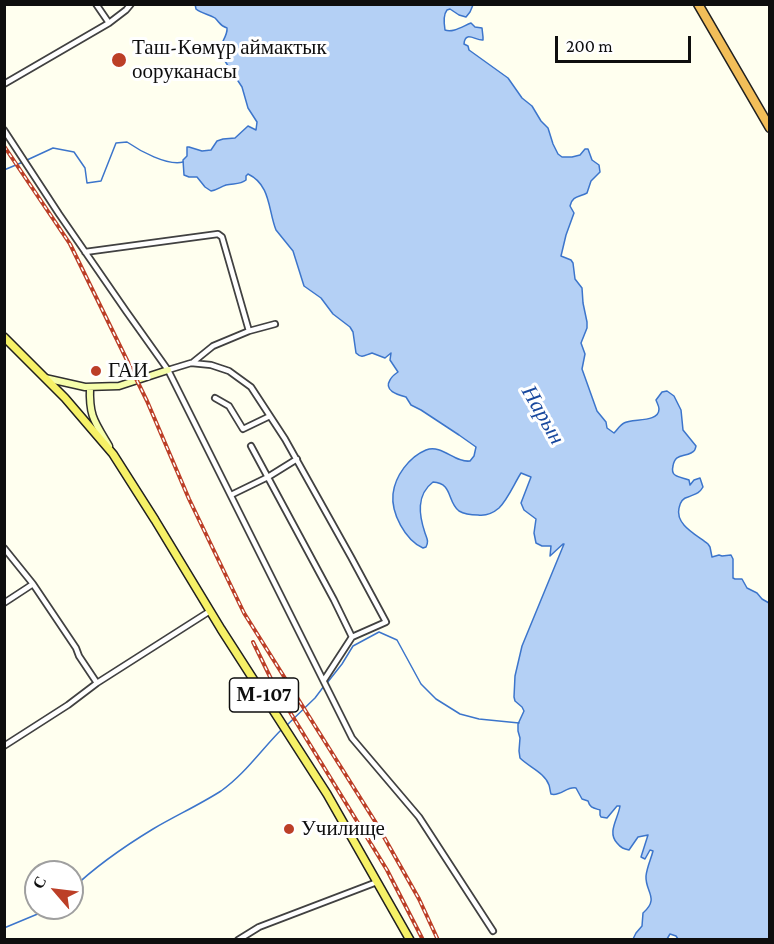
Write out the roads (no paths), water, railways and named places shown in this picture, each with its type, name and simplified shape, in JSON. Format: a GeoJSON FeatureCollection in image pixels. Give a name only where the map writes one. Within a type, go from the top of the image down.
{"type":"FeatureCollection","features":[{"type":"Feature","properties":{"kind":"highway"},"geometry":{"type":"LineString","coordinates":[[698,4],[770,128]]}},
{"type":"Feature","properties":{"kind":"main road","name":"М-107"},"geometry":{"type":"LineString","coordinates":[[4,337],[64,398],[114,454],[210,611],[327,794],[410,939]]}},
{"type":"Feature","properties":{"kind":"street"},"geometry":{"type":"LineString","coordinates":[[96,4],[109,23]]}},
{"type":"Feature","properties":{"kind":"street"},"geometry":{"type":"LineString","coordinates":[[4,84],[109,23],[131,4]]}},
{"type":"Feature","properties":{"kind":"street"},"geometry":{"type":"LineString","coordinates":[[4,130],[85,252],[168,370],[352,738],[419,817],[493,931]]}},
{"type":"Feature","properties":{"kind":"street"},"geometry":{"type":"LineString","coordinates":[[85,252],[218,234],[222,237],[249,331]]}},
{"type":"Feature","properties":{"kind":"street"},"geometry":{"type":"LineString","coordinates":[[45,378],[90,387],[119,386],[191,363],[213,346],[249,331],[275,324]]}},
{"type":"Feature","properties":{"kind":"street"},"geometry":{"type":"LineString","coordinates":[[191,363],[229,370],[251,387],[297,459],[386,622],[352,637],[324,681]]}},
{"type":"Feature","properties":{"kind":"street"},"geometry":{"type":"LineString","coordinates":[[90,387],[89,405],[93,419],[114,454]]}},
{"type":"Feature","properties":{"kind":"street"},"geometry":{"type":"LineString","coordinates":[[215,398],[229,406],[243,429],[270,416]]}},
{"type":"Feature","properties":{"kind":"street"},"geometry":{"type":"LineString","coordinates":[[251,446],[352,637]]}},
{"type":"Feature","properties":{"kind":"street"},"geometry":{"type":"LineString","coordinates":[[231,495],[268,477],[297,459]]}},
{"type":"Feature","properties":{"kind":"street"},"geometry":{"type":"LineString","coordinates":[[4,548],[33,584],[97,683]]}},
{"type":"Feature","properties":{"kind":"street"},"geometry":{"type":"LineString","coordinates":[[4,603],[33,584]]}},
{"type":"Feature","properties":{"kind":"street"},"geometry":{"type":"LineString","coordinates":[[4,746],[210,611]]}},
{"type":"Feature","properties":{"kind":"street"},"geometry":{"type":"LineString","coordinates":[[237,939],[259,927],[377,882]]}},
{"type":"Feature","properties":{"kind":"water","name":"Нарын"},"geometry":{"type":"Polygon","coordinates":[[[195,4],[473,5],[466,17],[450,9],[447,10],[444,17],[445,30],[455,30],[471,23],[475,27],[482,28],[483,40],[466,38],[464,44],[469,50],[508,78],[522,98],[532,106],[548,128],[558,154],[562,157],[572,157],[588,149],[592,160],[599,165],[600,172],[591,181],[587,193],[572,200],[570,206],[574,213],[561,256],[573,263],[575,279],[582,288],[587,328],[581,343],[585,354],[582,369],[597,411],[606,422],[607,428],[614,433],[624,423],[655,416],[659,409],[656,400],[662,392],[667,391],[674,396],[681,410],[683,430],[696,446],[692,452],[676,459],[673,472],[689,480],[690,485],[694,480],[700,478],[703,487],[682,501],[679,508],[680,520],[708,544],[712,557],[731,555],[733,578],[742,579],[747,588],[769,603],[769,939],[678,939],[670,934],[667,939],[633,939],[642,926],[643,913],[648,908],[651,899],[646,876],[653,851],[650,850],[645,859],[641,857],[648,835],[638,837],[629,850],[623,848],[614,839],[613,834],[620,806],[617,806],[607,818],[601,817],[600,810],[582,799],[576,788],[551,794],[544,777],[520,758],[518,724],[524,711],[515,701],[515,676],[522,646],[564,544],[550,556],[551,546],[536,543],[534,533],[536,519],[524,510],[521,503],[531,477],[521,473],[499,508],[484,515],[459,511],[447,489],[433,482],[424,493],[420,506],[427,540],[426,547],[423,548],[410,539],[400,525],[394,509],[394,487],[404,468],[414,457],[426,450],[438,449],[464,461],[470,461],[476,447],[411,405],[406,397],[390,390],[388,384],[398,372],[390,360],[391,353],[385,358],[372,353],[362,356],[356,353],[350,327],[333,314],[321,298],[304,286],[293,251],[276,230],[265,191],[255,179],[248,174],[244,182],[226,185],[211,191],[197,177],[184,175],[183,160],[187,156],[187,147],[202,151],[211,150],[217,141],[235,138],[248,126],[256,130],[257,122],[248,108],[242,87],[219,52],[227,28],[215,18],[196,9],[195,4]]]}},
{"type":"Feature","properties":{"kind":"waterway"},"geometry":{"type":"LineString","coordinates":[[27,160],[53,148],[74,152],[85,168],[87,183],[101,181],[116,143],[127,142],[162,160],[183,162]]}},
{"type":"Feature","properties":{"kind":"waterway"},"geometry":{"type":"LineString","coordinates":[[4,170],[23,162]]}},
{"type":"Feature","properties":{"kind":"waterway"},"geometry":{"type":"LineString","coordinates":[[327,683],[353,646],[379,632],[397,640],[421,684],[436,699],[460,714],[479,719],[519,723]]}},
{"type":"Feature","properties":{"kind":"waterway"},"geometry":{"type":"LineString","coordinates":[[286,726],[324,686]]}},
{"type":"Feature","properties":{"kind":"waterway"},"geometry":{"type":"LineString","coordinates":[[84,878],[132,842],[221,791],[282,729]]}},
{"type":"Feature","properties":{"kind":"waterway"},"geometry":{"type":"LineString","coordinates":[[4,928],[24,920]]}},
{"type":"Feature","properties":{"kind":"railway"},"geometry":{"type":"LineString","coordinates":[[4,146],[70,244],[147,401],[189,499],[244,613],[376,823],[419,899],[438,940]]}},
{"type":"Feature","properties":{"kind":"railway"},"geometry":{"type":"LineString","coordinates":[[253,642],[277,691],[387,870],[423,940]]}},
{"type":"Feature","properties":{"kind":"place","name":"Таш-Көмүр аймактык ооруканасы"},"geometry":{"type":"Point","coordinates":[119,60]}},
{"type":"Feature","properties":{"kind":"place","name":"ГАИ"},"geometry":{"type":"Point","coordinates":[96,371]}},
{"type":"Feature","properties":{"kind":"place","name":"Училище"},"geometry":{"type":"Point","coordinates":[289,829]}}]}
